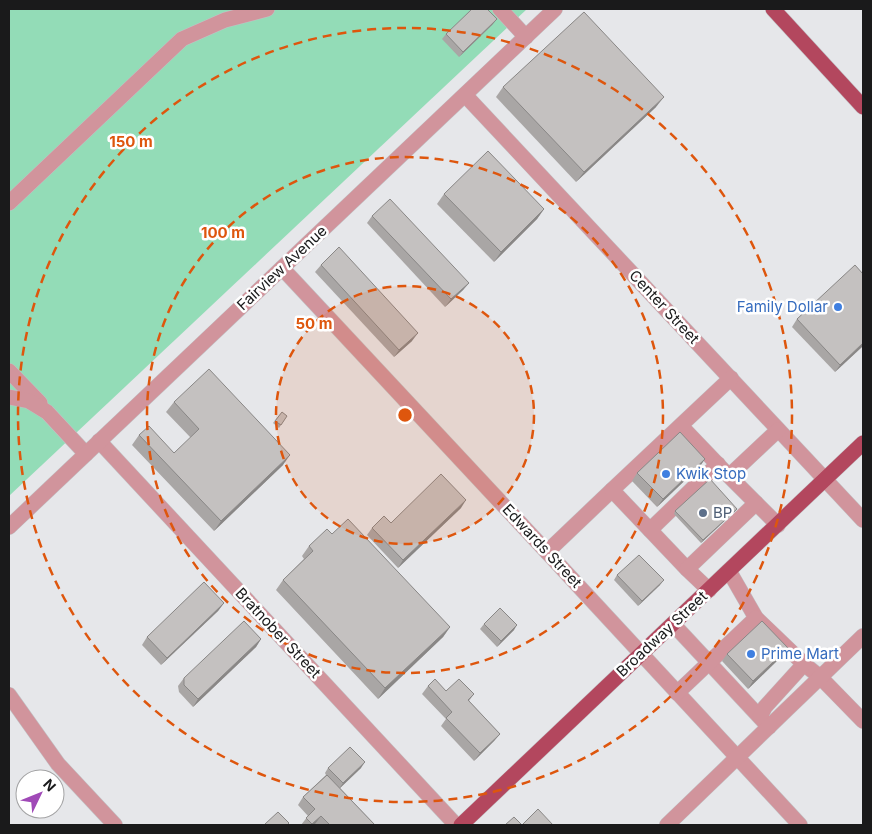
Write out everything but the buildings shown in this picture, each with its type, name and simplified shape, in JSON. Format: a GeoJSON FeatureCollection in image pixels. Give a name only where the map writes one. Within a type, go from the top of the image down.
{"type":"FeatureCollection","features":[{"type":"Feature","properties":{"kind":"main road"},"geometry":{"type":"LineString","coordinates":[[772,9],[863,107]]}},
{"type":"Feature","properties":{"kind":"main road","name":"Broadway Street"},"geometry":{"type":"LineString","coordinates":[[461,825],[863,443]]}},
{"type":"Feature","properties":{"kind":"street"},"geometry":{"type":"LineString","coordinates":[[9,203],[182,39],[225,20],[267,9]]}},
{"type":"Feature","properties":{"kind":"street"},"geometry":{"type":"LineString","coordinates":[[500,9],[526,37]]}},
{"type":"Feature","properties":{"kind":"street","name":"Fairview Avenue"},"geometry":{"type":"LineString","coordinates":[[9,527],[555,9]]}},
{"type":"Feature","properties":{"kind":"street","name":"Center Street"},"geometry":{"type":"LineString","coordinates":[[465,95],[863,520]]}},
{"type":"Feature","properties":{"kind":"street","name":"Edwards Street"},"geometry":{"type":"LineString","coordinates":[[282,268],[800,825]]}},
{"type":"Feature","properties":{"kind":"street"},"geometry":{"type":"LineString","coordinates":[[9,371],[86,454]]}},
{"type":"Feature","properties":{"kind":"street"},"geometry":{"type":"LineString","coordinates":[[547,552],[730,378]]}},
{"type":"Feature","properties":{"kind":"street"},"geometry":{"type":"LineString","coordinates":[[9,397],[29,401],[48,412]]}},
{"type":"Feature","properties":{"kind":"street"},"geometry":{"type":"LineString","coordinates":[[681,426],[778,525]]}},
{"type":"Feature","properties":{"kind":"street"},"geometry":{"type":"LineString","coordinates":[[729,476],[778,430]]}},
{"type":"Feature","properties":{"kind":"street","name":"Bratnober Street"},"geometry":{"type":"LineString","coordinates":[[100,441],[456,825]]}},
{"type":"Feature","properties":{"kind":"street"},"geometry":{"type":"LineString","coordinates":[[650,530],[718,464]]}},
{"type":"Feature","properties":{"kind":"street"},"geometry":{"type":"LineString","coordinates":[[612,490],[709,590]]}},
{"type":"Feature","properties":{"kind":"street"},"geometry":{"type":"LineString","coordinates":[[687,569],[756,503]]}},
{"type":"Feature","properties":{"kind":"street"},"geometry":{"type":"LineString","coordinates":[[729,571],[756,618],[820,677],[863,721]]}},
{"type":"Feature","properties":{"kind":"street"},"geometry":{"type":"LineString","coordinates":[[677,693],[756,618]]}},
{"type":"Feature","properties":{"kind":"street"},"geometry":{"type":"LineString","coordinates":[[673,624],[712,660],[765,717]]}},
{"type":"Feature","properties":{"kind":"street"},"geometry":{"type":"LineString","coordinates":[[765,717],[820,677],[863,636]]}},
{"type":"Feature","properties":{"kind":"street"},"geometry":{"type":"LineString","coordinates":[[667,825],[737,757],[804,664]]}},
{"type":"Feature","properties":{"kind":"street"},"geometry":{"type":"LineString","coordinates":[[9,695],[58,764],[115,825]]}},
{"type":"Feature","properties":{"kind":"green space"},"geometry":{"type":"Polygon","coordinates":[[[9,9],[527,9],[9,496],[9,9]]]}},
{"type":"Feature","properties":{"kind":"place","name":"Family Dollar"},"geometry":{"type":"Point","coordinates":[838,307]}},
{"type":"Feature","properties":{"kind":"place","name":"Kwik Stop"},"geometry":{"type":"Point","coordinates":[666,474]}},
{"type":"Feature","properties":{"kind":"place","name":"BP"},"geometry":{"type":"Point","coordinates":[703,513]}},
{"type":"Feature","properties":{"kind":"place","name":"Prime Mart"},"geometry":{"type":"Point","coordinates":[751,654]}}]}
